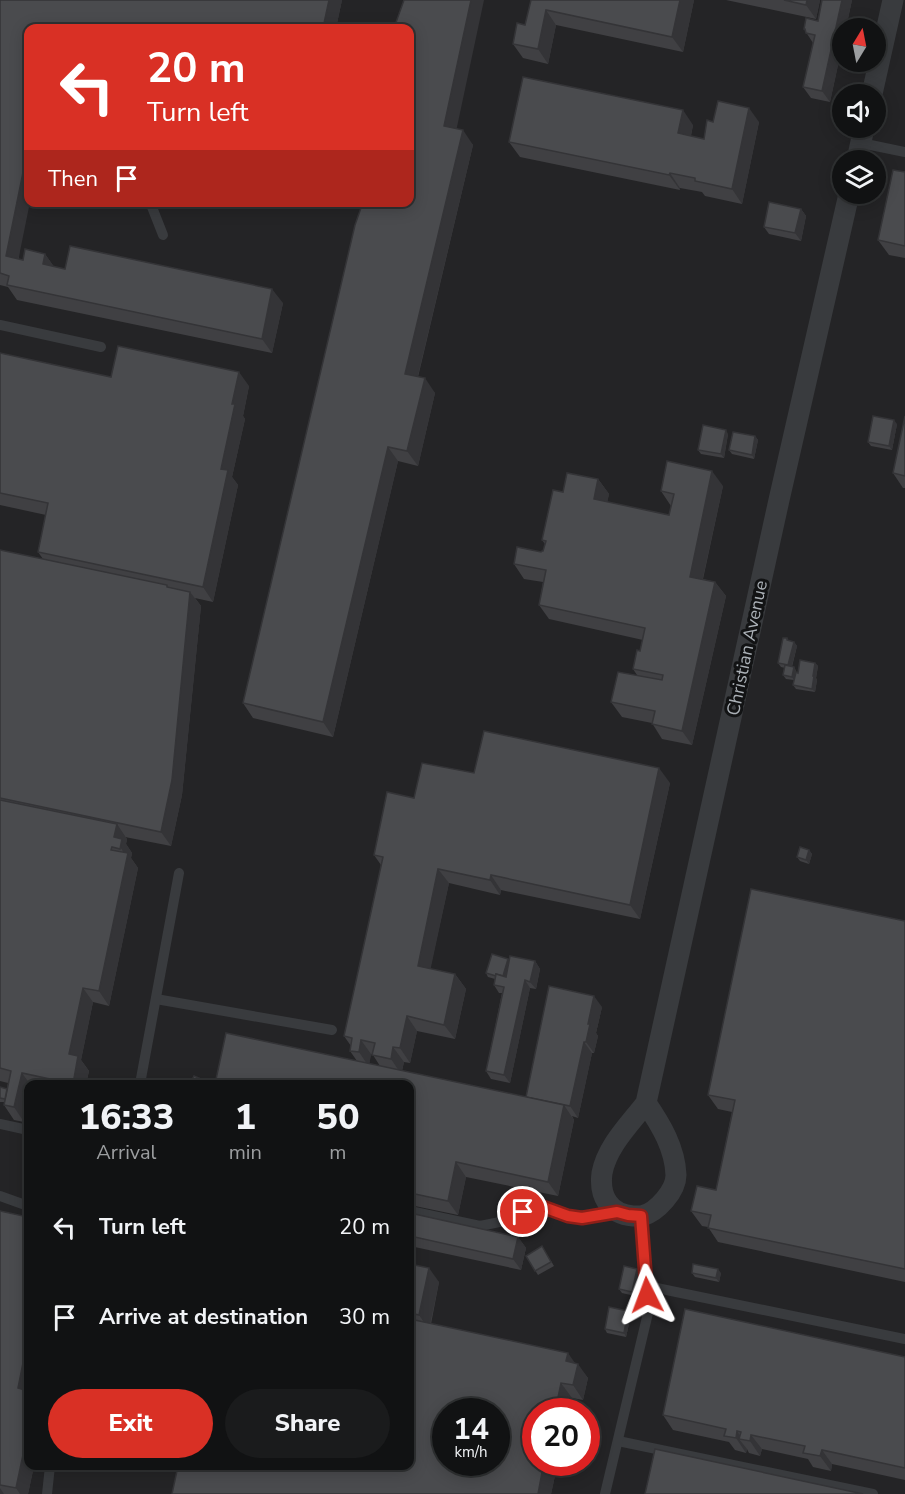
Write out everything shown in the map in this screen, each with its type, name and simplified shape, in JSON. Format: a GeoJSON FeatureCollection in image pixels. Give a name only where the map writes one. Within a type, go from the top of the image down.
{"type":"FeatureCollection","features":[{"type":"Feature","properties":{"kind":"street"},"geometry":{"type":"LineString","coordinates":[[874,84],[893,0]]}},
{"type":"Feature","properties":{"kind":"street","name":"Christian Avenue"},"geometry":{"type":"LineString","coordinates":[[617,1212],[608,1204],[601,1185],[603,1172],[620,1135],[646,1103],[847,204]]}},
{"type":"Feature","properties":{"kind":"street"},"geometry":{"type":"LineString","coordinates":[[617,1212],[641,1216],[650,1212],[666,1199],[674,1186],[676,1177],[674,1159],[667,1137],[646,1103]]}},
{"type":"Feature","properties":{"kind":"lane"},"geometry":{"type":"LineString","coordinates":[[861,144],[905,153]]}},
{"type":"Feature","properties":{"kind":"lane"},"geometry":{"type":"LineString","coordinates":[[152,207],[163,235]]}},
{"type":"Feature","properties":{"kind":"lane"},"geometry":{"type":"LineString","coordinates":[[0,325],[100,346]]}},
{"type":"Feature","properties":{"kind":"lane"},"geometry":{"type":"LineString","coordinates":[[141,1080],[179,873]]}},
{"type":"Feature","properties":{"kind":"lane"},"geometry":{"type":"LineString","coordinates":[[156,999],[332,1030]]}},
{"type":"Feature","properties":{"kind":"lane"},"geometry":{"type":"LineString","coordinates":[[0,1124],[24,1129]]}},
{"type":"Feature","properties":{"kind":"lane"},"geometry":{"type":"LineString","coordinates":[[0,1196],[24,1205]]}},
{"type":"Feature","properties":{"kind":"lane"},"geometry":{"type":"LineString","coordinates":[[414,1212],[480,1226],[510,1220],[535,1204],[568,1216],[582,1218],[617,1212]]}},
{"type":"Feature","properties":{"kind":"lane"},"geometry":{"type":"LineString","coordinates":[[605,1494],[648,1313],[641,1216]]}},
{"type":"Feature","properties":{"kind":"lane"},"geometry":{"type":"LineString","coordinates":[[647,1286],[905,1339]]}},
{"type":"Feature","properties":{"kind":"lane"},"geometry":{"type":"LineString","coordinates":[[618,1441],[873,1494]]}},
{"type":"Feature","properties":{"kind":"lane"},"geometry":{"type":"LineString","coordinates":[[47,1494],[50,1470]]}},
{"type":"Feature","properties":{"kind":"shaded area"},"geometry":{"type":"Polygon","coordinates":[[[0,0],[905,0],[905,1494],[0,1494],[0,0]]]}},
{"type":"Feature","properties":{"kind":"building"},"geometry":{"type":"Polygon","coordinates":[[[0,0],[329,0],[324,24],[24,24],[24,168],[6,256],[23,260],[25,249],[45,254],[43,264],[65,269],[70,246],[272,289],[262,339],[7,285],[9,276],[0,273],[0,0]]]}},
{"type":"Feature","properties":{"kind":"building"},"geometry":{"type":"Polygon","coordinates":[[[404,0],[471,0],[444,126],[463,130],[405,374],[425,378],[407,451],[388,447],[323,722],[243,703],[355,225],[361,207],[414,207],[414,24],[395,24],[404,0]]]}},
{"type":"Feature","properties":{"kind":"building"},"geometry":{"type":"Polygon","coordinates":[[[531,0],[680,0],[672,37],[546,10],[538,49],[513,44],[517,23],[525,25],[531,0]]]}},
{"type":"Feature","properties":{"kind":"building"},"geometry":{"type":"Polygon","coordinates":[[[784,0],[807,0],[806,5],[784,0]]]}},
{"type":"Feature","properties":{"kind":"building"},"geometry":{"type":"Polygon","coordinates":[[[822,0],[842,0],[838,18],[832,18],[832,46],[822,91],[803,87],[815,35],[806,33],[804,29],[806,18],[818,21],[822,0]]]}},
{"type":"Feature","properties":{"kind":"building"},"geometry":{"type":"Polygon","coordinates":[[[523,77],[683,110],[678,133],[704,139],[707,120],[713,122],[718,101],[749,108],[732,189],[695,181],[695,178],[670,173],[669,175],[509,142],[523,77]]]}},
{"type":"Feature","properties":{"kind":"building"},"geometry":{"type":"Polygon","coordinates":[[[893,170],[905,172],[905,246],[878,240],[893,170]]]}},
{"type":"Feature","properties":{"kind":"building"},"geometry":{"type":"Polygon","coordinates":[[[769,202],[801,209],[795,233],[764,227],[769,202]]]}},
{"type":"Feature","properties":{"kind":"building"},"geometry":{"type":"Polygon","coordinates":[[[118,346],[239,372],[232,404],[235,404],[221,469],[228,470],[203,587],[38,552],[48,503],[0,493],[0,353],[111,377],[118,346]]]}},
{"type":"Feature","properties":{"kind":"building"},"geometry":{"type":"Polygon","coordinates":[[[873,416],[894,420],[889,446],[868,442],[873,416]]]}},
{"type":"Feature","properties":{"kind":"building"},"geometry":{"type":"Polygon","coordinates":[[[905,416],[905,476],[893,473],[905,416]]]}},
{"type":"Feature","properties":{"kind":"building"},"geometry":{"type":"Polygon","coordinates":[[[703,425],[726,430],[721,454],[698,450],[703,425]]]}},
{"type":"Feature","properties":{"kind":"building"},"geometry":{"type":"Polygon","coordinates":[[[733,432],[755,436],[752,455],[729,450],[733,432]]]}},
{"type":"Feature","properties":{"kind":"building"},"geometry":{"type":"Polygon","coordinates":[[[667,461],[712,471],[690,577],[715,582],[682,731],[652,724],[655,711],[611,702],[618,672],[662,680],[663,675],[633,669],[645,628],[539,605],[546,570],[514,564],[517,547],[543,551],[546,541],[542,540],[553,490],[563,492],[567,473],[598,479],[594,499],[669,515],[674,494],[661,491],[667,461]]]}},
{"type":"Feature","properties":{"kind":"building"},"geometry":{"type":"Polygon","coordinates":[[[0,550],[167,585],[167,587],[190,592],[172,780],[161,832],[0,798],[0,550]]]}},
{"type":"Feature","properties":{"kind":"building"},"geometry":{"type":"Polygon","coordinates":[[[783,638],[794,642],[788,665],[778,663],[783,638]]]}},
{"type":"Feature","properties":{"kind":"building"},"geometry":{"type":"Polygon","coordinates":[[[800,660],[815,663],[812,689],[793,685],[800,660]]]}},
{"type":"Feature","properties":{"kind":"building"},"geometry":{"type":"Polygon","coordinates":[[[785,665],[794,667],[792,677],[783,675],[785,665]]]}},
{"type":"Feature","properties":{"kind":"building"},"geometry":{"type":"Polygon","coordinates":[[[484,731],[659,768],[630,905],[491,875],[490,880],[438,869],[418,966],[455,974],[444,1025],[407,1016],[400,1048],[393,1047],[391,1059],[372,1055],[375,1043],[361,1040],[359,1052],[350,1051],[352,1038],[344,1036],[383,857],[374,855],[387,792],[414,798],[422,763],[474,773],[484,731]]]}},
{"type":"Feature","properties":{"kind":"building"},"geometry":{"type":"Polygon","coordinates":[[[0,800],[117,824],[114,837],[122,839],[120,849],[112,847],[111,850],[128,853],[99,991],[83,988],[69,1054],[78,1056],[74,1080],[54,1080],[22,1073],[14,1107],[4,1105],[11,1071],[0,1068],[0,800]]]}},
{"type":"Feature","properties":{"kind":"building"},"geometry":{"type":"Polygon","coordinates":[[[800,847],[809,850],[806,860],[797,857],[800,847]]]}},
{"type":"Feature","properties":{"kind":"building"},"geometry":{"type":"Polygon","coordinates":[[[751,889],[905,921],[905,1269],[708,1228],[711,1215],[691,1211],[697,1186],[716,1190],[735,1100],[708,1095],[751,889]]]}},
{"type":"Feature","properties":{"kind":"building"},"geometry":{"type":"Polygon","coordinates":[[[492,954],[508,959],[503,976],[486,973],[492,954]]]}},
{"type":"Feature","properties":{"kind":"building"},"geometry":{"type":"Polygon","coordinates":[[[510,956],[535,961],[530,982],[525,980],[504,1075],[486,1071],[504,987],[494,985],[496,974],[506,977],[510,956]]]}},
{"type":"Feature","properties":{"kind":"building"},"geometry":{"type":"Polygon","coordinates":[[[549,986],[594,996],[588,1024],[590,1024],[570,1106],[526,1097],[549,986]]]}},
{"type":"Feature","properties":{"kind":"building"},"geometry":{"type":"Polygon","coordinates":[[[226,1033],[564,1105],[548,1182],[456,1162],[448,1201],[414,1194],[414,1080],[216,1080],[226,1033]]]}},
{"type":"Feature","properties":{"kind":"building"},"geometry":{"type":"Polygon","coordinates":[[[0,1087],[7,1089],[5,1099],[0,1098],[0,1087]]]}},
{"type":"Feature","properties":{"kind":"building"},"geometry":{"type":"Polygon","coordinates":[[[0,1211],[24,1216],[24,1358],[18,1388],[24,1390],[24,1450],[16,1488],[0,1485],[0,1211]]]}},
{"type":"Feature","properties":{"kind":"building"},"geometry":{"type":"Polygon","coordinates":[[[414,1214],[518,1237],[513,1259],[414,1237],[414,1214]]]}},
{"type":"Feature","properties":{"kind":"building"},"geometry":{"type":"Polygon","coordinates":[[[542,1246],[551,1262],[535,1271],[526,1256],[542,1246]]]}},
{"type":"Feature","properties":{"kind":"building"},"geometry":{"type":"Polygon","coordinates":[[[693,1264],[718,1269],[716,1278],[692,1273],[693,1264]]]}},
{"type":"Feature","properties":{"kind":"building"},"geometry":{"type":"Polygon","coordinates":[[[414,1265],[429,1268],[419,1315],[414,1314],[414,1265]]]}},
{"type":"Feature","properties":{"kind":"building"},"geometry":{"type":"Polygon","coordinates":[[[624,1266],[637,1269],[632,1292],[619,1289],[624,1266]]]}},
{"type":"Feature","properties":{"kind":"building"},"geometry":{"type":"Polygon","coordinates":[[[609,1307],[628,1311],[624,1333],[605,1329],[609,1307]]]}},
{"type":"Feature","properties":{"kind":"building"},"geometry":{"type":"Polygon","coordinates":[[[685,1309],[905,1357],[905,1468],[822,1450],[820,1456],[803,1453],[805,1446],[751,1435],[750,1441],[739,1439],[741,1432],[737,1431],[736,1438],[724,1436],[726,1429],[663,1415],[685,1309]]]}},
{"type":"Feature","properties":{"kind":"building"},"geometry":{"type":"Polygon","coordinates":[[[414,1320],[568,1353],[566,1361],[578,1364],[573,1385],[561,1383],[558,1398],[522,1398],[522,1476],[541,1476],[538,1494],[172,1494],[177,1470],[414,1470],[414,1320]]]}},
{"type":"Feature","properties":{"kind":"building"},"geometry":{"type":"Polygon","coordinates":[[[655,1449],[863,1494],[645,1494],[655,1449]]]}},
{"type":"Feature","properties":{"kind":"route"},"geometry":{"type":"LineString","coordinates":[[523,1212],[535,1204],[559,1214],[582,1218],[617,1212],[641,1216],[647,1295]]}}]}
